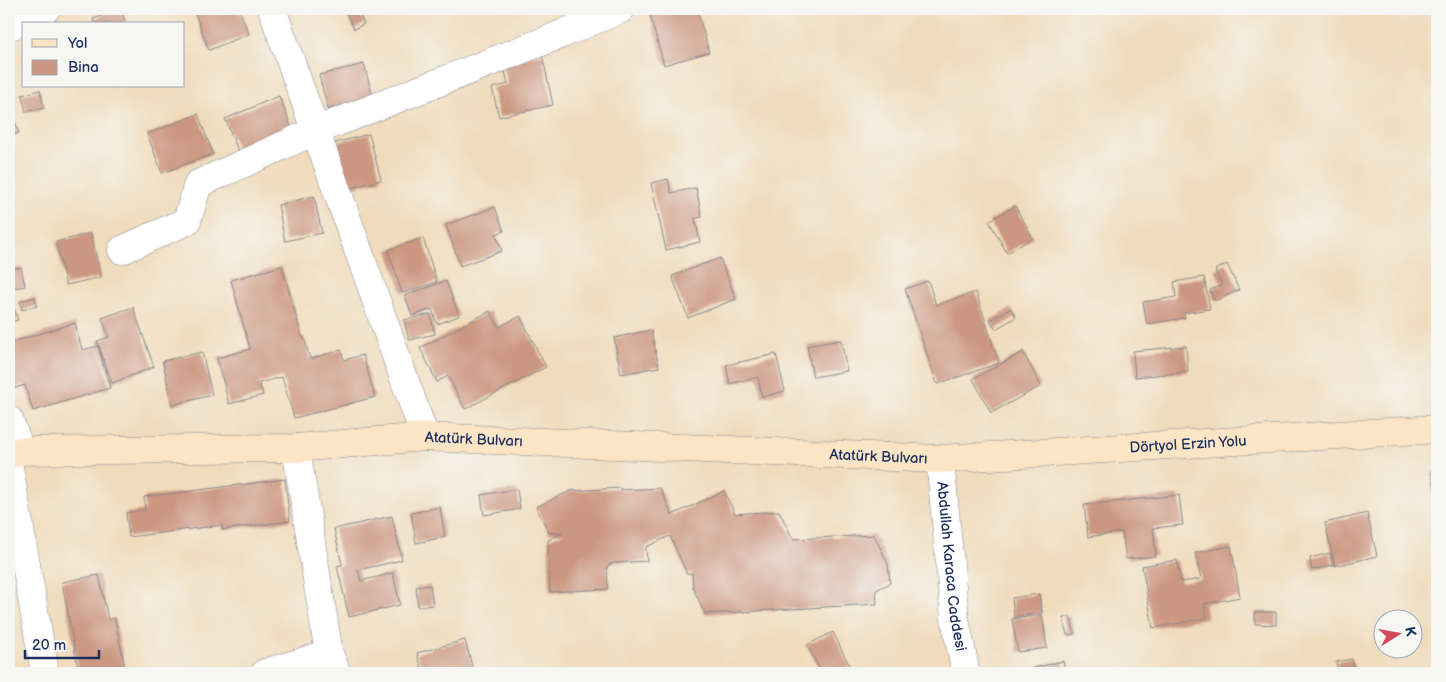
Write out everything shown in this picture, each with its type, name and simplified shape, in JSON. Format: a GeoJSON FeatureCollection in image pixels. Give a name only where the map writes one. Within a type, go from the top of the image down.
{"type":"FeatureCollection","features":[{"type":"Feature","properties":{"kind":"main road","name":"Dörtyol Erzin Yolu"},"geometry":{"type":"LineString","coordinates":[[940,458],[1437,429]]}},
{"type":"Feature","properties":{"kind":"main road","name":"Atatürk Bulvarı"},"geometry":{"type":"LineString","coordinates":[[13,458],[296,448],[424,437],[940,458]]}},
{"type":"Feature","properties":{"kind":"street"},"geometry":{"type":"LineString","coordinates":[[9,27],[46,9]]}},
{"type":"Feature","properties":{"kind":"street"},"geometry":{"type":"LineString","coordinates":[[272,9],[424,437]]}},
{"type":"Feature","properties":{"kind":"street"},"geometry":{"type":"LineString","coordinates":[[122,250],[188,221],[198,184],[315,131],[621,9]]}},
{"type":"Feature","properties":{"kind":"street"},"geometry":{"type":"LineString","coordinates":[[9,420],[45,673]]}},
{"type":"Feature","properties":{"kind":"street"},"geometry":{"type":"LineString","coordinates":[[265,673],[333,664],[296,448]]}},
{"type":"Feature","properties":{"kind":"street","name":"Abdullah Karaca Caddesi"},"geometry":{"type":"LineString","coordinates":[[940,458],[955,619],[966,673]]}},
{"type":"Feature","properties":{"kind":"building"},"geometry":{"type":"Polygon","coordinates":[[[121,9],[125,21],[94,22],[93,19],[121,9]]]}},
{"type":"Feature","properties":{"kind":"building"},"geometry":{"type":"Polygon","coordinates":[[[193,9],[239,9],[249,34],[209,50],[193,9]]]}},
{"type":"Feature","properties":{"kind":"building"},"geometry":{"type":"Polygon","coordinates":[[[357,9],[364,24],[354,29],[346,13],[357,9]]]}},
{"type":"Feature","properties":{"kind":"building"},"geometry":{"type":"Polygon","coordinates":[[[648,9],[697,9],[709,52],[664,65],[648,9]]]}},
{"type":"Feature","properties":{"kind":"building"},"geometry":{"type":"Polygon","coordinates":[[[542,54],[553,105],[499,117],[492,88],[508,84],[503,63],[542,54]]]}},
{"type":"Feature","properties":{"kind":"building"},"geometry":{"type":"Polygon","coordinates":[[[364,64],[373,98],[328,109],[319,75],[364,64]]]}},
{"type":"Feature","properties":{"kind":"building"},"geometry":{"type":"Polygon","coordinates":[[[40,90],[44,108],[26,112],[22,95],[40,90]]]}},
{"type":"Feature","properties":{"kind":"building"},"geometry":{"type":"Polygon","coordinates":[[[279,96],[293,131],[239,153],[225,119],[279,96]]]}},
{"type":"Feature","properties":{"kind":"building"},"geometry":{"type":"Polygon","coordinates":[[[9,105],[19,133],[9,137],[9,105]]]}},
{"type":"Feature","properties":{"kind":"building"},"geometry":{"type":"Polygon","coordinates":[[[198,114],[213,154],[162,173],[147,134],[198,114]]]}},
{"type":"Feature","properties":{"kind":"building"},"geometry":{"type":"Polygon","coordinates":[[[369,134],[381,180],[347,189],[335,143],[369,134]]]}},
{"type":"Feature","properties":{"kind":"building"},"geometry":{"type":"Polygon","coordinates":[[[668,179],[671,193],[696,188],[702,217],[695,218],[700,242],[666,250],[651,183],[668,179]]]}},
{"type":"Feature","properties":{"kind":"building"},"geometry":{"type":"Polygon","coordinates":[[[314,196],[322,233],[285,241],[278,205],[314,196]]]}},
{"type":"Feature","properties":{"kind":"building"},"geometry":{"type":"Polygon","coordinates":[[[1015,206],[1033,238],[1007,253],[989,221],[1015,206]]]}},
{"type":"Feature","properties":{"kind":"building"},"geometry":{"type":"Polygon","coordinates":[[[495,207],[504,231],[496,234],[502,251],[460,266],[446,225],[495,207]]]}},
{"type":"Feature","properties":{"kind":"building"},"geometry":{"type":"Polygon","coordinates":[[[9,225],[13,240],[9,241],[9,225]]]}},
{"type":"Feature","properties":{"kind":"building"},"geometry":{"type":"Polygon","coordinates":[[[91,233],[101,277],[66,285],[56,242],[91,233]]]}},
{"type":"Feature","properties":{"kind":"building"},"geometry":{"type":"Polygon","coordinates":[[[423,238],[437,282],[402,293],[388,250],[423,238]]]}},
{"type":"Feature","properties":{"kind":"building"},"geometry":{"type":"Polygon","coordinates":[[[720,258],[736,299],[688,318],[672,276],[720,258]]]}},
{"type":"Feature","properties":{"kind":"building"},"geometry":{"type":"Polygon","coordinates":[[[1227,264],[1239,290],[1215,301],[1210,290],[1222,285],[1215,270],[1227,264]]]}},
{"type":"Feature","properties":{"kind":"building"},"geometry":{"type":"Polygon","coordinates":[[[282,266],[310,359],[341,350],[344,360],[363,355],[375,397],[294,418],[282,377],[259,383],[263,395],[229,404],[217,358],[250,349],[231,280],[282,266]]]}},
{"type":"Feature","properties":{"kind":"building"},"geometry":{"type":"Polygon","coordinates":[[[21,267],[25,286],[9,289],[9,270],[21,267]]]}},
{"type":"Feature","properties":{"kind":"building"},"geometry":{"type":"Polygon","coordinates":[[[1204,277],[1210,309],[1184,313],[1185,318],[1147,324],[1143,302],[1176,297],[1174,282],[1204,277]]]}},
{"type":"Feature","properties":{"kind":"building"},"geometry":{"type":"Polygon","coordinates":[[[446,281],[459,316],[437,324],[432,309],[412,316],[405,295],[446,281]]]}},
{"type":"Feature","properties":{"kind":"building"},"geometry":{"type":"Polygon","coordinates":[[[928,281],[936,305],[976,292],[999,363],[937,384],[905,289],[928,281]]]}},
{"type":"Feature","properties":{"kind":"building"},"geometry":{"type":"Polygon","coordinates":[[[35,297],[37,306],[22,310],[20,301],[35,297]]]}},
{"type":"Feature","properties":{"kind":"building"},"geometry":{"type":"Polygon","coordinates":[[[12,302],[18,320],[9,323],[9,303],[12,302]]]}},
{"type":"Feature","properties":{"kind":"building"},"geometry":{"type":"Polygon","coordinates":[[[133,307],[154,367],[112,383],[97,341],[109,337],[102,318],[133,307]]]}},
{"type":"Feature","properties":{"kind":"building"},"geometry":{"type":"Polygon","coordinates":[[[1011,308],[1016,317],[996,329],[990,320],[1011,308]]]}},
{"type":"Feature","properties":{"kind":"building"},"geometry":{"type":"Polygon","coordinates":[[[490,311],[499,327],[520,316],[546,367],[465,409],[448,376],[437,382],[420,348],[490,311]]]}},
{"type":"Feature","properties":{"kind":"building"},"geometry":{"type":"Polygon","coordinates":[[[430,314],[435,334],[409,340],[404,320],[430,314]]]}},
{"type":"Feature","properties":{"kind":"building"},"geometry":{"type":"Polygon","coordinates":[[[75,323],[82,350],[98,346],[110,388],[33,411],[25,385],[9,390],[9,343],[75,323]]]}},
{"type":"Feature","properties":{"kind":"building"},"geometry":{"type":"Polygon","coordinates":[[[651,330],[659,367],[621,374],[614,338],[651,330]]]}},
{"type":"Feature","properties":{"kind":"building"},"geometry":{"type":"Polygon","coordinates":[[[841,340],[847,371],[813,377],[807,346],[841,340]]]}},
{"type":"Feature","properties":{"kind":"building"},"geometry":{"type":"Polygon","coordinates":[[[1186,346],[1188,372],[1135,377],[1133,351],[1186,346]]]}},
{"type":"Feature","properties":{"kind":"building"},"geometry":{"type":"Polygon","coordinates":[[[202,352],[212,395],[172,405],[163,361],[202,352]]]}},
{"type":"Feature","properties":{"kind":"building"},"geometry":{"type":"Polygon","coordinates":[[[1023,352],[1041,386],[991,413],[973,379],[1023,352]]]}},
{"type":"Feature","properties":{"kind":"building"},"geometry":{"type":"Polygon","coordinates":[[[776,354],[785,391],[762,397],[758,377],[730,384],[726,365],[776,354]]]}},
{"type":"Feature","properties":{"kind":"building"},"geometry":{"type":"Polygon","coordinates":[[[1437,471],[1437,495],[1436,496],[1432,472],[1437,471]]]}},
{"type":"Feature","properties":{"kind":"building"},"geometry":{"type":"Polygon","coordinates":[[[285,479],[290,521],[222,530],[222,525],[129,537],[126,513],[145,510],[144,497],[285,479]]]}},
{"type":"Feature","properties":{"kind":"building"},"geometry":{"type":"Polygon","coordinates":[[[620,488],[622,490],[660,488],[672,515],[724,491],[735,514],[779,511],[793,539],[874,535],[888,564],[890,583],[876,590],[877,604],[705,614],[693,588],[692,573],[686,573],[670,536],[646,547],[647,561],[613,563],[607,566],[608,589],[550,592],[548,540],[563,533],[549,533],[536,507],[570,491],[620,488]]]}},
{"type":"Feature","properties":{"kind":"building"},"geometry":{"type":"Polygon","coordinates":[[[517,489],[520,509],[484,515],[481,495],[517,489]]]}},
{"type":"Feature","properties":{"kind":"building"},"geometry":{"type":"Polygon","coordinates":[[[1179,495],[1183,525],[1153,528],[1156,556],[1126,559],[1122,532],[1088,537],[1084,505],[1179,495]]]}},
{"type":"Feature","properties":{"kind":"building"},"geometry":{"type":"Polygon","coordinates":[[[440,507],[445,537],[416,543],[411,513],[440,507]]]}},
{"type":"Feature","properties":{"kind":"building"},"geometry":{"type":"Polygon","coordinates":[[[1367,513],[1377,556],[1335,566],[1325,523],[1367,513]]]}},
{"type":"Feature","properties":{"kind":"building"},"geometry":{"type":"Polygon","coordinates":[[[392,516],[402,560],[358,570],[361,581],[393,573],[400,605],[349,617],[337,566],[342,565],[334,529],[392,516]]]}},
{"type":"Feature","properties":{"kind":"building"},"geometry":{"type":"Polygon","coordinates":[[[1231,546],[1240,597],[1204,604],[1207,618],[1153,628],[1142,566],[1177,560],[1181,582],[1201,579],[1195,553],[1231,546]]]}},
{"type":"Feature","properties":{"kind":"building"},"geometry":{"type":"Polygon","coordinates":[[[1330,553],[1333,565],[1312,570],[1310,558],[1330,553]]]}},
{"type":"Feature","properties":{"kind":"building"},"geometry":{"type":"Polygon","coordinates":[[[99,575],[108,620],[115,618],[126,673],[79,673],[62,582],[99,575]]]}},
{"type":"Feature","properties":{"kind":"building"},"geometry":{"type":"Polygon","coordinates":[[[430,585],[433,605],[418,607],[416,587],[430,585]]]}},
{"type":"Feature","properties":{"kind":"building"},"geometry":{"type":"Polygon","coordinates":[[[1039,594],[1042,613],[1014,617],[1012,598],[1039,594]]]}},
{"type":"Feature","properties":{"kind":"building"},"geometry":{"type":"Polygon","coordinates":[[[1255,612],[1276,612],[1276,625],[1255,624],[1255,612]]]}},
{"type":"Feature","properties":{"kind":"building"},"geometry":{"type":"Polygon","coordinates":[[[1042,615],[1047,648],[1018,652],[1012,619],[1042,615]]]}},
{"type":"Feature","properties":{"kind":"building"},"geometry":{"type":"Polygon","coordinates":[[[1070,616],[1075,634],[1067,635],[1063,618],[1070,616]]]}},
{"type":"Feature","properties":{"kind":"building"},"geometry":{"type":"Polygon","coordinates":[[[833,632],[850,667],[837,673],[821,673],[807,645],[833,632]]]}},
{"type":"Feature","properties":{"kind":"building"},"geometry":{"type":"Polygon","coordinates":[[[465,640],[474,673],[423,673],[417,653],[465,640]]]}},
{"type":"Feature","properties":{"kind":"building"},"geometry":{"type":"Polygon","coordinates":[[[1352,659],[1355,673],[1338,673],[1336,662],[1352,659]]]}},
{"type":"Feature","properties":{"kind":"building"},"geometry":{"type":"Polygon","coordinates":[[[1063,661],[1066,673],[1030,673],[1029,669],[1063,661]]]}}]}
